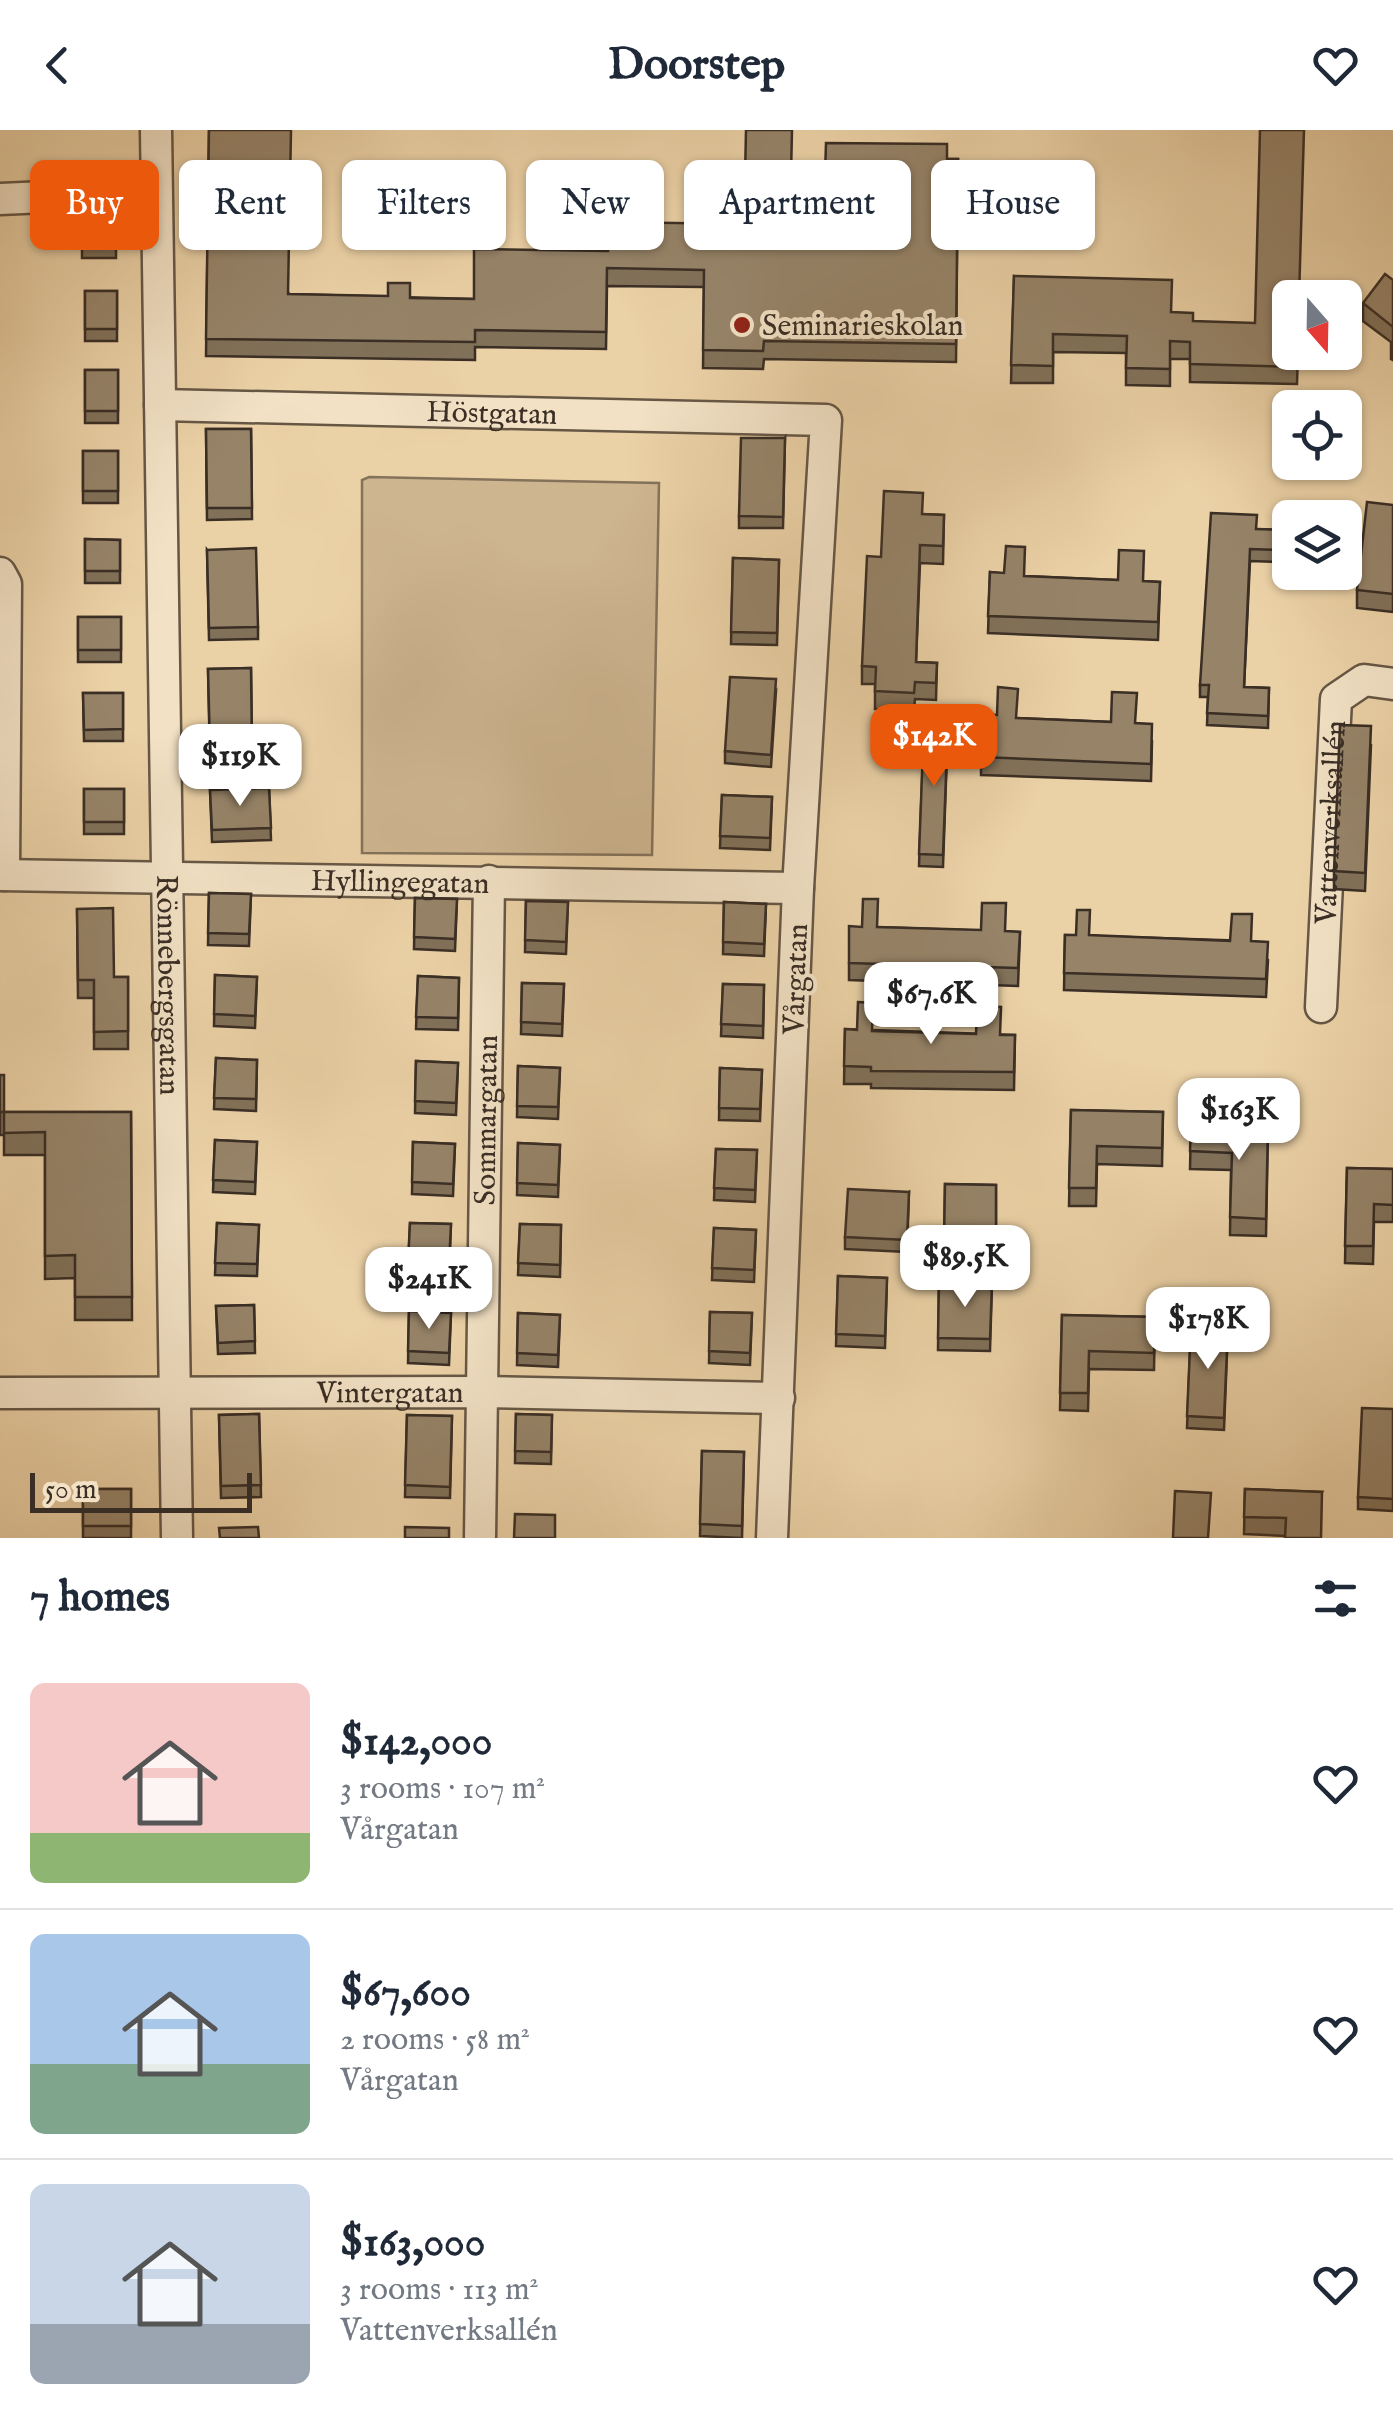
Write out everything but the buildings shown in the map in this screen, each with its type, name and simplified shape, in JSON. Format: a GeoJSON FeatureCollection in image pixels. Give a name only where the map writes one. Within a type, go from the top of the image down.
{"type":"FeatureCollection","features":[{"type":"Feature","properties":{"kind":"street","name":"Rönnebergsgatan"},"geometry":{"type":"LineString","coordinates":[[156,130],[156,160]]}},
{"type":"Feature","properties":{"kind":"street"},"geometry":{"type":"LineString","coordinates":[[0,199],[30,198]]}},
{"type":"Feature","properties":{"kind":"street","name":"Rönnebergsgatan"},"geometry":{"type":"LineString","coordinates":[[157,250],[178,1538]]}},
{"type":"Feature","properties":{"kind":"street","name":"Höstgatan"},"geometry":{"type":"LineString","coordinates":[[160,406],[826,420]]}},
{"type":"Feature","properties":{"kind":"street","name":"Vårgatan"},"geometry":{"type":"LineString","coordinates":[[772,1538],[798,888],[826,420]]}},
{"type":"Feature","properties":{"kind":"street"},"geometry":{"type":"LineString","coordinates":[[0,573],[6,584],[2,875]]}},
{"type":"Feature","properties":{"kind":"street","name":"Vattenverksallén"},"geometry":{"type":"LineString","coordinates":[[1321,1007],[1336,699],[1364,680],[1393,684]]}},
{"type":"Feature","properties":{"kind":"street","name":"Hyllingegatan"},"geometry":{"type":"LineString","coordinates":[[2,875],[798,888]]}},
{"type":"Feature","properties":{"kind":"street","name":"Sommargatan"},"geometry":{"type":"LineString","coordinates":[[480,1538],[488,882]]}},
{"type":"Feature","properties":{"kind":"street","name":"Vintergatan"},"geometry":{"type":"LineString","coordinates":[[0,1394],[482,1392],[779,1398]]}},
{"type":"Feature","properties":{"kind":"shaded area"},"geometry":{"type":"Polygon","coordinates":[[[369,477],[659,483],[652,855],[362,853],[362,480],[369,477]]]}},
{"type":"Feature","properties":{"kind":"place","name":"Seminarieskolan"},"geometry":{"type":"Point","coordinates":[742,325]}}]}
